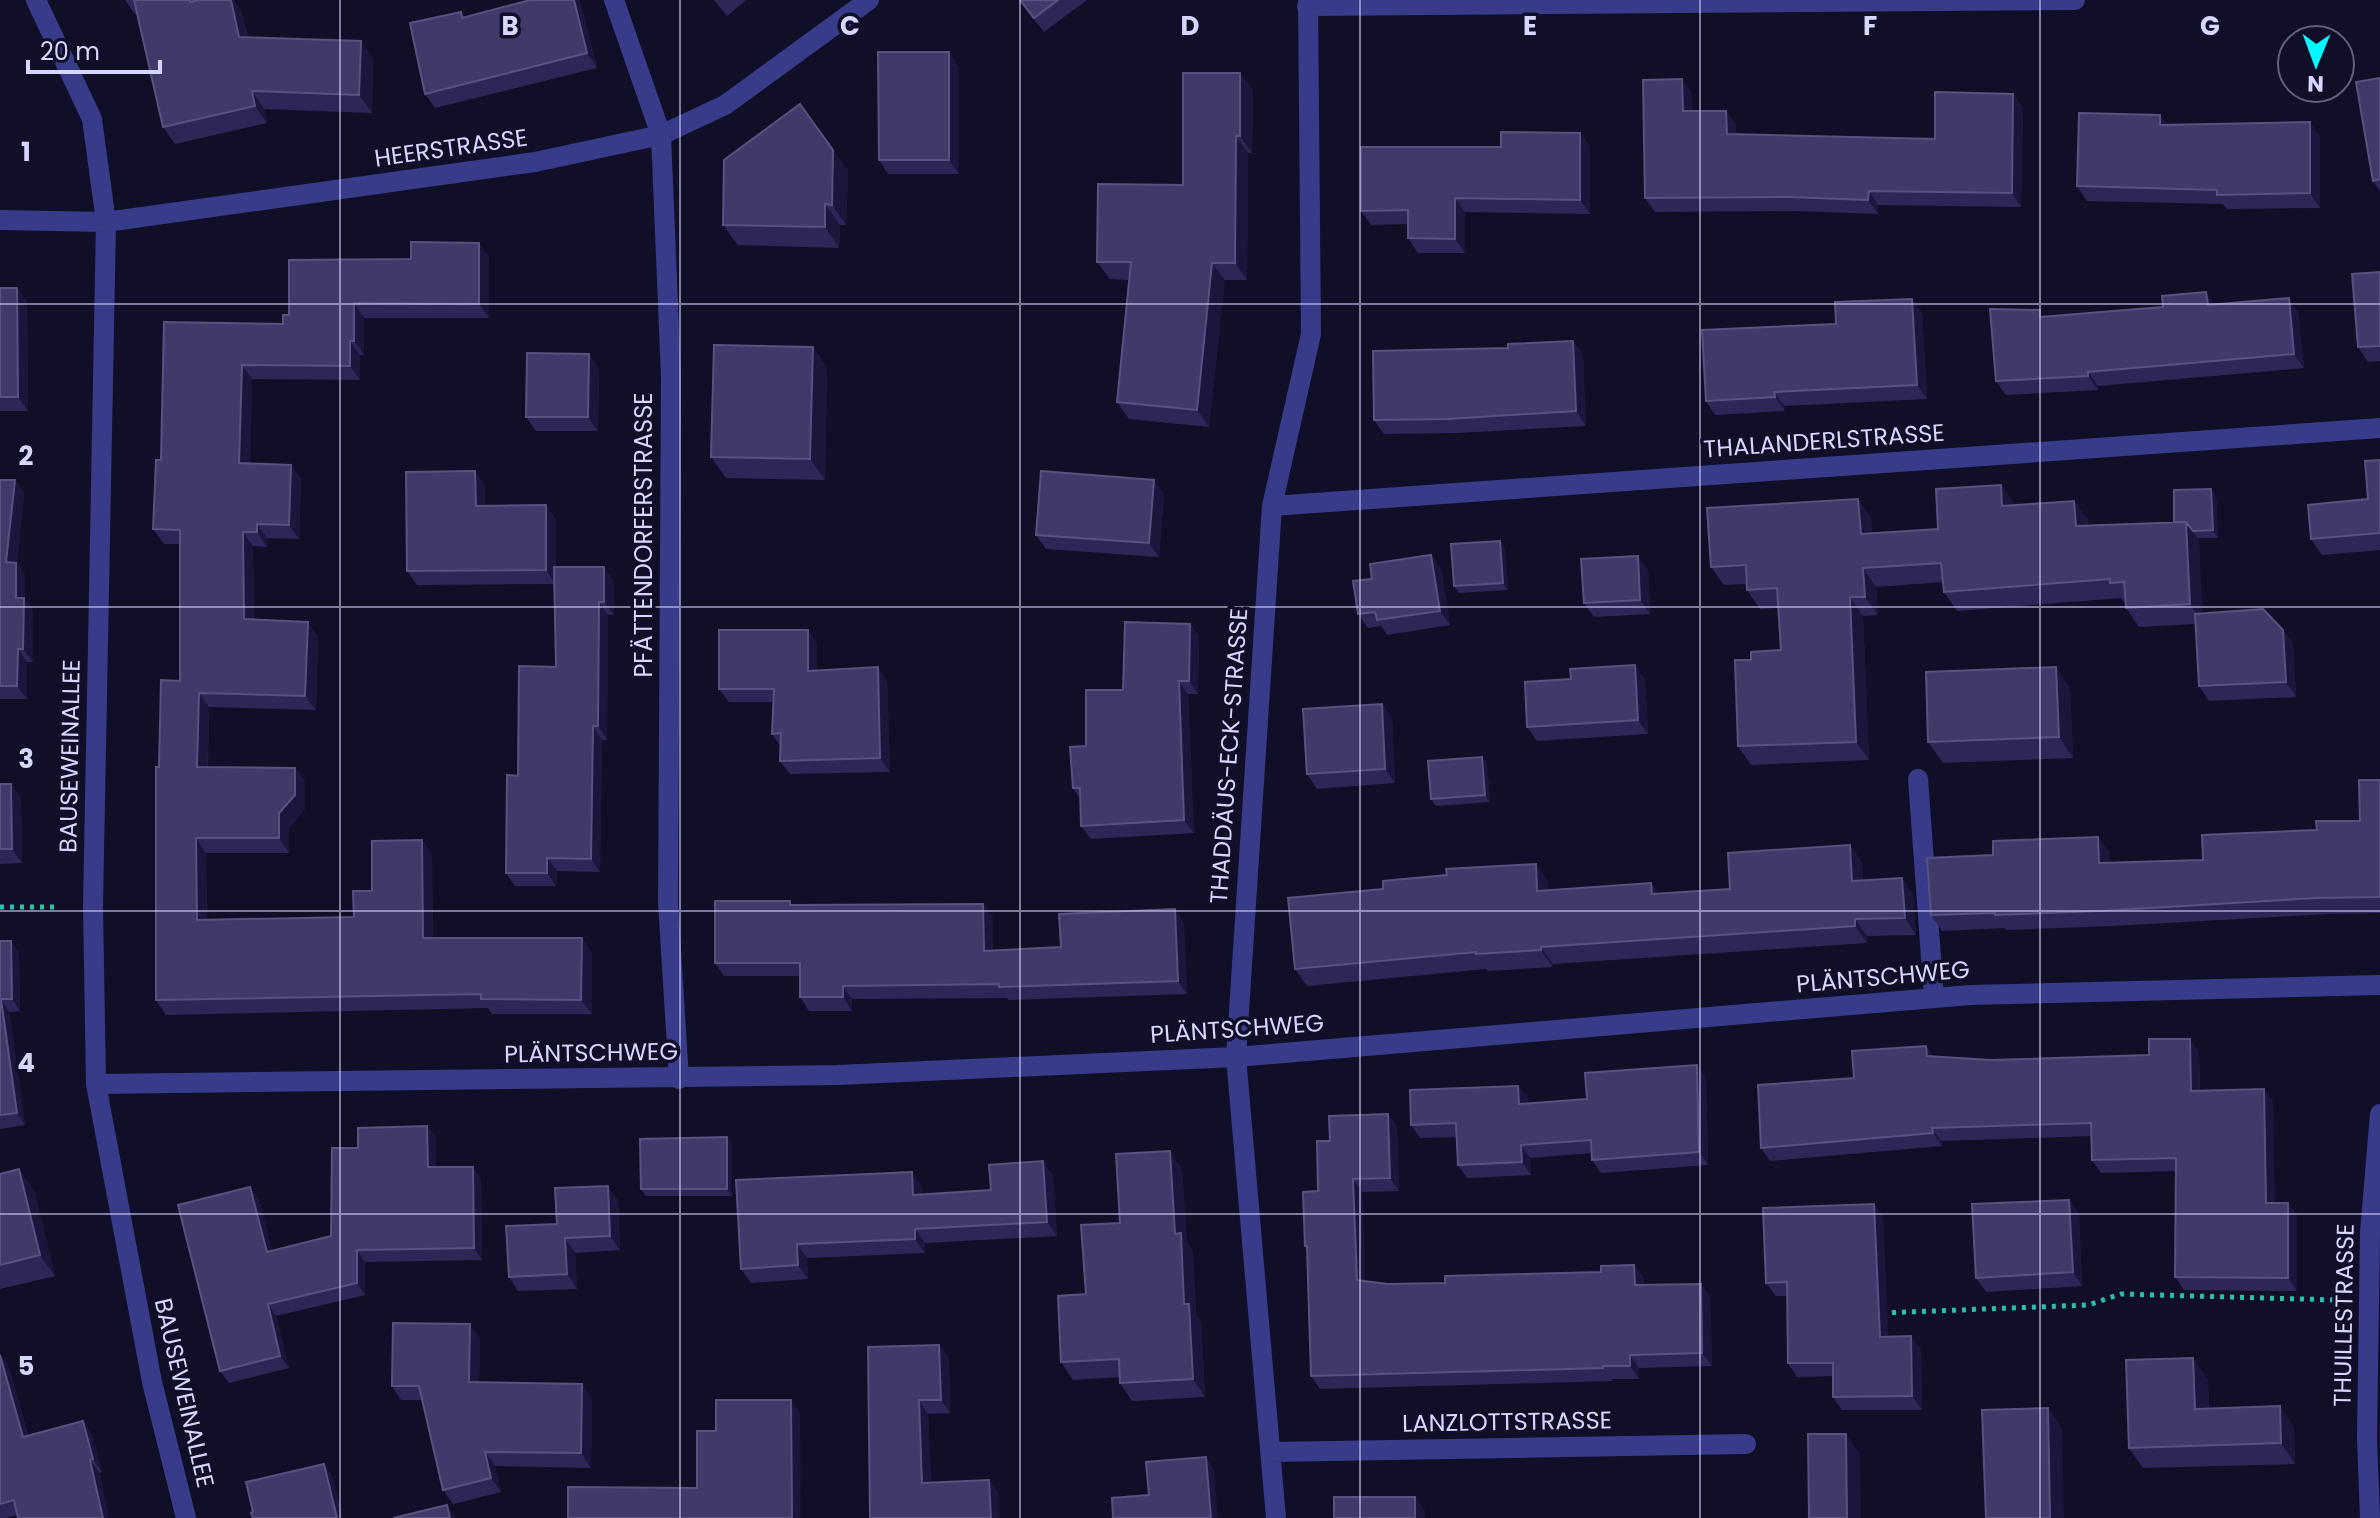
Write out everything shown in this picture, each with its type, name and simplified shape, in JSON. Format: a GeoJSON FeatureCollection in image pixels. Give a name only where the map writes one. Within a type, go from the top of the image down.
{"type":"FeatureCollection","features":[{"type":"Feature","properties":{"kind":"street","name":"BAUSEWEINALLEE"},"geometry":{"type":"LineString","coordinates":[[36,0],[92,119],[106,222],[93,906],[96,1084],[152,1382],[186,1518]]}},
{"type":"Feature","properties":{"kind":"street","name":"PFÄTTENDORFERSTRASSE"},"geometry":{"type":"LineString","coordinates":[[614,0],[661,135],[671,377],[668,902],[679,1079]]}},
{"type":"Feature","properties":{"kind":"street","name":"HEERSTRASSE"},"geometry":{"type":"LineString","coordinates":[[0,220],[106,222],[535,162],[661,135],[725,105],[869,0]]}},
{"type":"Feature","properties":{"kind":"street"},"geometry":{"type":"LineString","coordinates":[[1308,3],[2075,0]]}},
{"type":"Feature","properties":{"kind":"street","name":"THADDÄUS-ECK-STRASSE"},"geometry":{"type":"LineString","coordinates":[[1276,1518],[1236,1057],[1272,506],[1311,334],[1308,3]]}},
{"type":"Feature","properties":{"kind":"street","name":"THALANDERLSTRASSE"},"geometry":{"type":"LineString","coordinates":[[1272,506],[2380,428]]}},
{"type":"Feature","properties":{"kind":"street"},"geometry":{"type":"LineString","coordinates":[[1918,779],[1934,998]]}},
{"type":"Feature","properties":{"kind":"street","name":"PLÄNTSCHWEG"},"geometry":{"type":"LineString","coordinates":[[96,1084],[838,1075],[1236,1057],[1934,998],[2380,985]]}},
{"type":"Feature","properties":{"kind":"street","name":"THUILLESTRASSE"},"geometry":{"type":"LineString","coordinates":[[2370,1518],[2367,1439],[2370,1232],[2380,1114]]}},
{"type":"Feature","properties":{"kind":"street","name":"LANZLOTTSTRASSE"},"geometry":{"type":"LineString","coordinates":[[1270,1452],[1746,1444]]}},
{"type":"Feature","properties":{"kind":"path"},"geometry":{"type":"LineString","coordinates":[[0,907],[93,906]]}},
{"type":"Feature","properties":{"kind":"path"},"geometry":{"type":"LineString","coordinates":[[1866,1314],[2088,1305],[2121,1294],[2370,1301]]}},
{"type":"Feature","properties":{"kind":"building"},"geometry":{"type":"Polygon","coordinates":[[[134,0],[231,0],[239,37],[361,41],[359,95],[252,91],[255,106],[163,127],[134,0]]]}},
{"type":"Feature","properties":{"kind":"building"},"geometry":{"type":"Polygon","coordinates":[[[530,0],[574,0],[587,53],[425,94],[410,23],[461,12],[462,18],[530,0]]]}},
{"type":"Feature","properties":{"kind":"building"},"geometry":{"type":"Polygon","coordinates":[[[1020,0],[1058,0],[1034,18],[1020,0]]]}},
{"type":"Feature","properties":{"kind":"building"},"geometry":{"type":"Polygon","coordinates":[[[878,52],[949,52],[949,160],[879,160],[878,52]]]}},
{"type":"Feature","properties":{"kind":"building"},"geometry":{"type":"Polygon","coordinates":[[[1183,73],[1240,73],[1235,263],[1212,263],[1197,410],[1117,402],[1131,262],[1097,262],[1098,184],[1183,185],[1183,73]]]}},
{"type":"Feature","properties":{"kind":"building"},"geometry":{"type":"Polygon","coordinates":[[[2380,78],[2380,179],[2373,181],[2356,82],[2380,78]]]}},
{"type":"Feature","properties":{"kind":"building"},"geometry":{"type":"Polygon","coordinates":[[[1682,79],[1683,111],[1726,111],[1727,134],[1935,139],[1935,92],[2013,94],[2012,193],[1869,191],[1868,200],[1645,198],[1643,80],[1682,79]]]}},
{"type":"Feature","properties":{"kind":"building"},"geometry":{"type":"Polygon","coordinates":[[[800,104],[833,150],[832,205],[825,204],[825,227],[723,225],[724,160],[800,104]]]}},
{"type":"Feature","properties":{"kind":"building"},"geometry":{"type":"Polygon","coordinates":[[[2079,113],[2160,115],[2160,125],[2310,122],[2310,193],[2217,195],[2217,190],[2077,186],[2079,113]]]}},
{"type":"Feature","properties":{"kind":"building"},"geometry":{"type":"Polygon","coordinates":[[[1501,132],[1580,133],[1580,200],[1455,198],[1455,239],[1408,238],[1408,210],[1361,211],[1361,147],[1501,147],[1501,132]]]}},
{"type":"Feature","properties":{"kind":"building"},"geometry":{"type":"Polygon","coordinates":[[[411,242],[479,243],[479,304],[354,303],[354,341],[350,341],[350,366],[242,365],[239,463],[291,465],[289,525],[257,524],[257,532],[243,532],[244,619],[308,622],[305,696],[199,693],[197,767],[295,768],[295,795],[279,813],[279,838],[196,838],[197,920],[354,917],[353,891],[372,891],[372,841],[422,840],[423,938],[582,938],[581,1000],[481,999],[481,994],[156,1000],[156,767],[159,767],[161,680],[180,681],[180,530],[153,529],[156,460],[161,460],[164,322],[283,324],[283,315],[289,315],[289,260],[411,259],[411,242]]]}},
{"type":"Feature","properties":{"kind":"building"},"geometry":{"type":"Polygon","coordinates":[[[2380,272],[2380,346],[2358,347],[2352,274],[2380,272]]]}},
{"type":"Feature","properties":{"kind":"building"},"geometry":{"type":"Polygon","coordinates":[[[0,288],[17,288],[18,397],[0,397],[0,288]]]}},
{"type":"Feature","properties":{"kind":"building"},"geometry":{"type":"Polygon","coordinates":[[[2206,292],[2208,305],[2289,298],[2294,354],[2088,372],[2088,376],[1996,381],[1990,309],[2040,310],[2040,317],[2163,307],[2162,296],[2206,292]]]}},
{"type":"Feature","properties":{"kind":"building"},"geometry":{"type":"Polygon","coordinates":[[[1912,299],[1917,385],[1774,392],[1775,397],[1706,401],[1702,330],[1836,324],[1835,302],[1912,299]]]}},
{"type":"Feature","properties":{"kind":"building"},"geometry":{"type":"Polygon","coordinates":[[[1573,341],[1576,411],[1374,420],[1373,351],[1508,348],[1508,344],[1573,341]]]}},
{"type":"Feature","properties":{"kind":"building"},"geometry":{"type":"Polygon","coordinates":[[[714,345],[813,347],[810,459],[711,457],[714,345]]]}},
{"type":"Feature","properties":{"kind":"building"},"geometry":{"type":"Polygon","coordinates":[[[527,353],[589,354],[588,417],[526,417],[527,353]]]}},
{"type":"Feature","properties":{"kind":"building"},"geometry":{"type":"Polygon","coordinates":[[[2380,460],[2380,533],[2311,539],[2308,505],[2368,499],[2365,461],[2380,460]]]}},
{"type":"Feature","properties":{"kind":"building"},"geometry":{"type":"Polygon","coordinates":[[[475,471],[476,506],[546,505],[546,570],[407,571],[406,472],[475,471]]]}},
{"type":"Feature","properties":{"kind":"building"},"geometry":{"type":"Polygon","coordinates":[[[1041,471],[1154,480],[1149,543],[1036,535],[1041,471]]]}},
{"type":"Feature","properties":{"kind":"building"},"geometry":{"type":"Polygon","coordinates":[[[0,480],[15,480],[6,562],[16,563],[16,598],[24,598],[23,649],[18,649],[17,686],[0,686],[0,480]]]}},
{"type":"Feature","properties":{"kind":"building"},"geometry":{"type":"Polygon","coordinates":[[[2001,485],[2002,506],[2074,501],[2076,526],[2186,522],[2190,604],[2126,608],[2124,582],[2110,583],[2110,579],[1944,592],[1941,563],[1863,568],[1865,597],[1850,597],[1856,742],[1738,746],[1735,660],[1751,660],[1751,652],[1781,650],[1777,588],[1747,590],[1746,565],[1711,567],[1707,508],[1858,499],[1861,534],[1938,529],[1936,489],[2001,485]]]}},
{"type":"Feature","properties":{"kind":"building"},"geometry":{"type":"Polygon","coordinates":[[[2211,489],[2213,530],[2193,531],[2186,522],[2174,522],[2174,490],[2211,489]]]}},
{"type":"Feature","properties":{"kind":"building"},"geometry":{"type":"Polygon","coordinates":[[[1500,541],[1503,583],[1454,586],[1451,544],[1500,541]]]}},
{"type":"Feature","properties":{"kind":"building"},"geometry":{"type":"Polygon","coordinates":[[[1431,555],[1440,611],[1377,620],[1375,612],[1358,614],[1353,581],[1372,579],[1370,564],[1431,555]]]}},
{"type":"Feature","properties":{"kind":"building"},"geometry":{"type":"Polygon","coordinates":[[[1638,556],[1640,600],[1584,603],[1581,559],[1638,556]]]}},
{"type":"Feature","properties":{"kind":"building"},"geometry":{"type":"Polygon","coordinates":[[[554,567],[604,567],[604,602],[599,602],[598,726],[593,726],[591,859],[547,858],[547,873],[506,873],[507,775],[518,776],[519,666],[556,667],[554,567]]]}},
{"type":"Feature","properties":{"kind":"building"},"geometry":{"type":"Polygon","coordinates":[[[2263,609],[2283,630],[2286,682],[2199,686],[2195,614],[2263,609]]]}},
{"type":"Feature","properties":{"kind":"building"},"geometry":{"type":"Polygon","coordinates":[[[1125,622],[1190,624],[1189,681],[1179,681],[1184,820],[1081,826],[1080,788],[1073,788],[1070,747],[1086,746],[1086,690],[1123,690],[1125,622]]]}},
{"type":"Feature","properties":{"kind":"building"},"geometry":{"type":"Polygon","coordinates":[[[719,630],[808,630],[808,671],[878,667],[880,758],[780,761],[781,733],[772,734],[774,689],[719,689],[719,630]]]}},
{"type":"Feature","properties":{"kind":"building"},"geometry":{"type":"Polygon","coordinates":[[[1635,665],[1638,720],[1527,727],[1525,682],[1571,679],[1570,669],[1635,665]]]}},
{"type":"Feature","properties":{"kind":"building"},"geometry":{"type":"Polygon","coordinates":[[[2056,667],[2059,737],[1928,742],[1926,672],[2056,667]]]}},
{"type":"Feature","properties":{"kind":"building"},"geometry":{"type":"Polygon","coordinates":[[[1382,704],[1385,769],[1307,774],[1303,709],[1382,704]]]}},
{"type":"Feature","properties":{"kind":"building"},"geometry":{"type":"Polygon","coordinates":[[[1482,757],[1485,795],[1431,799],[1428,761],[1482,757]]]}},
{"type":"Feature","properties":{"kind":"building"},"geometry":{"type":"Polygon","coordinates":[[[2359,780],[2380,780],[2380,897],[2100,911],[1931,915],[1927,858],[1993,855],[1993,841],[2098,837],[2099,863],[2203,860],[2202,835],[2317,830],[2316,821],[2360,821],[2359,780]]]}},
{"type":"Feature","properties":{"kind":"building"},"geometry":{"type":"Polygon","coordinates":[[[0,784],[11,784],[12,849],[0,849],[0,784]]]}},
{"type":"Feature","properties":{"kind":"building"},"geometry":{"type":"Polygon","coordinates":[[[1850,845],[1852,881],[1902,878],[1905,918],[1855,919],[1855,926],[1541,947],[1541,950],[1476,952],[1295,969],[1288,898],[1383,889],[1383,881],[1447,875],[1446,869],[1536,864],[1537,891],[1651,883],[1652,894],[1730,889],[1728,853],[1850,845]]]}},
{"type":"Feature","properties":{"kind":"building"},"geometry":{"type":"Polygon","coordinates":[[[715,901],[790,901],[790,905],[983,904],[984,951],[1061,947],[1059,914],[1175,909],[1178,981],[999,987],[999,984],[843,986],[843,997],[800,997],[800,963],[715,963],[715,901]]]}},
{"type":"Feature","properties":{"kind":"building"},"geometry":{"type":"Polygon","coordinates":[[[0,941],[11,941],[12,999],[1,999],[17,1113],[0,1115],[0,941]]]}},
{"type":"Feature","properties":{"kind":"building"},"geometry":{"type":"Polygon","coordinates":[[[2149,1039],[2190,1039],[2191,1091],[2264,1089],[2266,1203],[2288,1203],[2288,1278],[2175,1277],[2176,1158],[2092,1160],[2091,1123],[1932,1128],[1933,1133],[1761,1148],[1758,1085],[1854,1078],[1852,1051],[1926,1046],[1927,1056],[1991,1060],[2149,1055],[2149,1039]]]}},
{"type":"Feature","properties":{"kind":"building"},"geometry":{"type":"Polygon","coordinates":[[[1697,1065],[1699,1152],[1592,1160],[1591,1140],[1521,1145],[1522,1162],[1458,1165],[1456,1123],[1411,1125],[1410,1090],[1518,1086],[1519,1104],[1587,1099],[1585,1073],[1697,1065]]]}},
{"type":"Feature","properties":{"kind":"building"},"geometry":{"type":"Polygon","coordinates":[[[1388,1114],[1390,1178],[1353,1179],[1357,1280],[1387,1284],[1445,1283],[1445,1276],[1601,1272],[1601,1266],[1634,1265],[1635,1285],[1701,1284],[1702,1353],[1630,1355],[1630,1366],[1603,1368],[1311,1376],[1303,1192],[1318,1191],[1317,1141],[1330,1141],[1329,1116],[1388,1114]]]}},
{"type":"Feature","properties":{"kind":"building"},"geometry":{"type":"Polygon","coordinates":[[[427,1126],[428,1167],[473,1167],[474,1248],[357,1250],[357,1283],[268,1304],[280,1356],[220,1371],[178,1205],[250,1187],[267,1252],[331,1236],[332,1148],[358,1148],[358,1128],[427,1126]]]}},
{"type":"Feature","properties":{"kind":"building"},"geometry":{"type":"Polygon","coordinates":[[[727,1137],[727,1189],[641,1189],[640,1139],[727,1137]]]}},
{"type":"Feature","properties":{"kind":"building"},"geometry":{"type":"Polygon","coordinates":[[[1170,1151],[1175,1234],[1181,1233],[1184,1304],[1189,1304],[1193,1379],[1120,1383],[1119,1359],[1061,1362],[1058,1296],[1086,1294],[1081,1225],[1120,1223],[1116,1154],[1170,1151]]]}},
{"type":"Feature","properties":{"kind":"building"},"geometry":{"type":"Polygon","coordinates":[[[1043,1161],[1047,1222],[915,1229],[915,1239],[797,1244],[798,1265],[741,1269],[736,1180],[912,1172],[913,1195],[991,1190],[989,1165],[1043,1161]]]}},
{"type":"Feature","properties":{"kind":"building"},"geometry":{"type":"Polygon","coordinates":[[[19,1169],[40,1255],[0,1265],[0,1174],[19,1169]]]}},
{"type":"Feature","properties":{"kind":"building"},"geometry":{"type":"Polygon","coordinates":[[[608,1186],[610,1236],[565,1238],[567,1274],[509,1277],[506,1226],[557,1224],[555,1188],[608,1186]]]}},
{"type":"Feature","properties":{"kind":"building"},"geometry":{"type":"Polygon","coordinates":[[[2069,1200],[2073,1272],[1976,1278],[1972,1204],[2069,1200]]]}},
{"type":"Feature","properties":{"kind":"building"},"geometry":{"type":"Polygon","coordinates":[[[1874,1204],[1880,1337],[1911,1336],[1912,1396],[1833,1397],[1833,1363],[1788,1363],[1787,1282],[1766,1283],[1763,1208],[1874,1204]]]}},
{"type":"Feature","properties":{"kind":"building"},"geometry":{"type":"Polygon","coordinates":[[[393,1323],[470,1324],[469,1382],[582,1384],[581,1453],[485,1452],[491,1478],[443,1490],[419,1386],[392,1386],[393,1323]]]}},
{"type":"Feature","properties":{"kind":"building"},"geometry":{"type":"Polygon","coordinates":[[[939,1345],[941,1400],[919,1400],[922,1483],[989,1480],[991,1518],[870,1518],[868,1347],[939,1345]]]}},
{"type":"Feature","properties":{"kind":"building"},"geometry":{"type":"Polygon","coordinates":[[[0,1355],[23,1437],[83,1421],[103,1518],[18,1518],[14,1500],[0,1504],[0,1355]]]}},
{"type":"Feature","properties":{"kind":"building"},"geometry":{"type":"Polygon","coordinates":[[[2193,1358],[2195,1409],[2280,1406],[2281,1443],[2129,1448],[2126,1360],[2193,1358]]]}},
{"type":"Feature","properties":{"kind":"building"},"geometry":{"type":"Polygon","coordinates":[[[716,1400],[791,1400],[792,1518],[568,1518],[568,1487],[697,1488],[697,1431],[716,1431],[716,1400]]]}},
{"type":"Feature","properties":{"kind":"building"},"geometry":{"type":"Polygon","coordinates":[[[2048,1408],[2050,1518],[1986,1518],[1982,1410],[2048,1408]]]}},
{"type":"Feature","properties":{"kind":"building"},"geometry":{"type":"Polygon","coordinates":[[[1808,1434],[1846,1434],[1847,1518],[1809,1518],[1808,1434]]]}},
{"type":"Feature","properties":{"kind":"building"},"geometry":{"type":"Polygon","coordinates":[[[1206,1457],[1211,1518],[1113,1518],[1112,1498],[1149,1495],[1146,1462],[1206,1457]]]}},
{"type":"Feature","properties":{"kind":"building"},"geometry":{"type":"Polygon","coordinates":[[[324,1464],[337,1518],[253,1518],[246,1482],[324,1464]]]}},
{"type":"Feature","properties":{"kind":"building"},"geometry":{"type":"Polygon","coordinates":[[[1334,1497],[1415,1497],[1415,1518],[1334,1518],[1334,1497]]]}},
{"type":"Feature","properties":{"kind":"building"},"geometry":{"type":"Polygon","coordinates":[[[447,1505],[450,1518],[393,1518],[447,1505]]]}}]}
